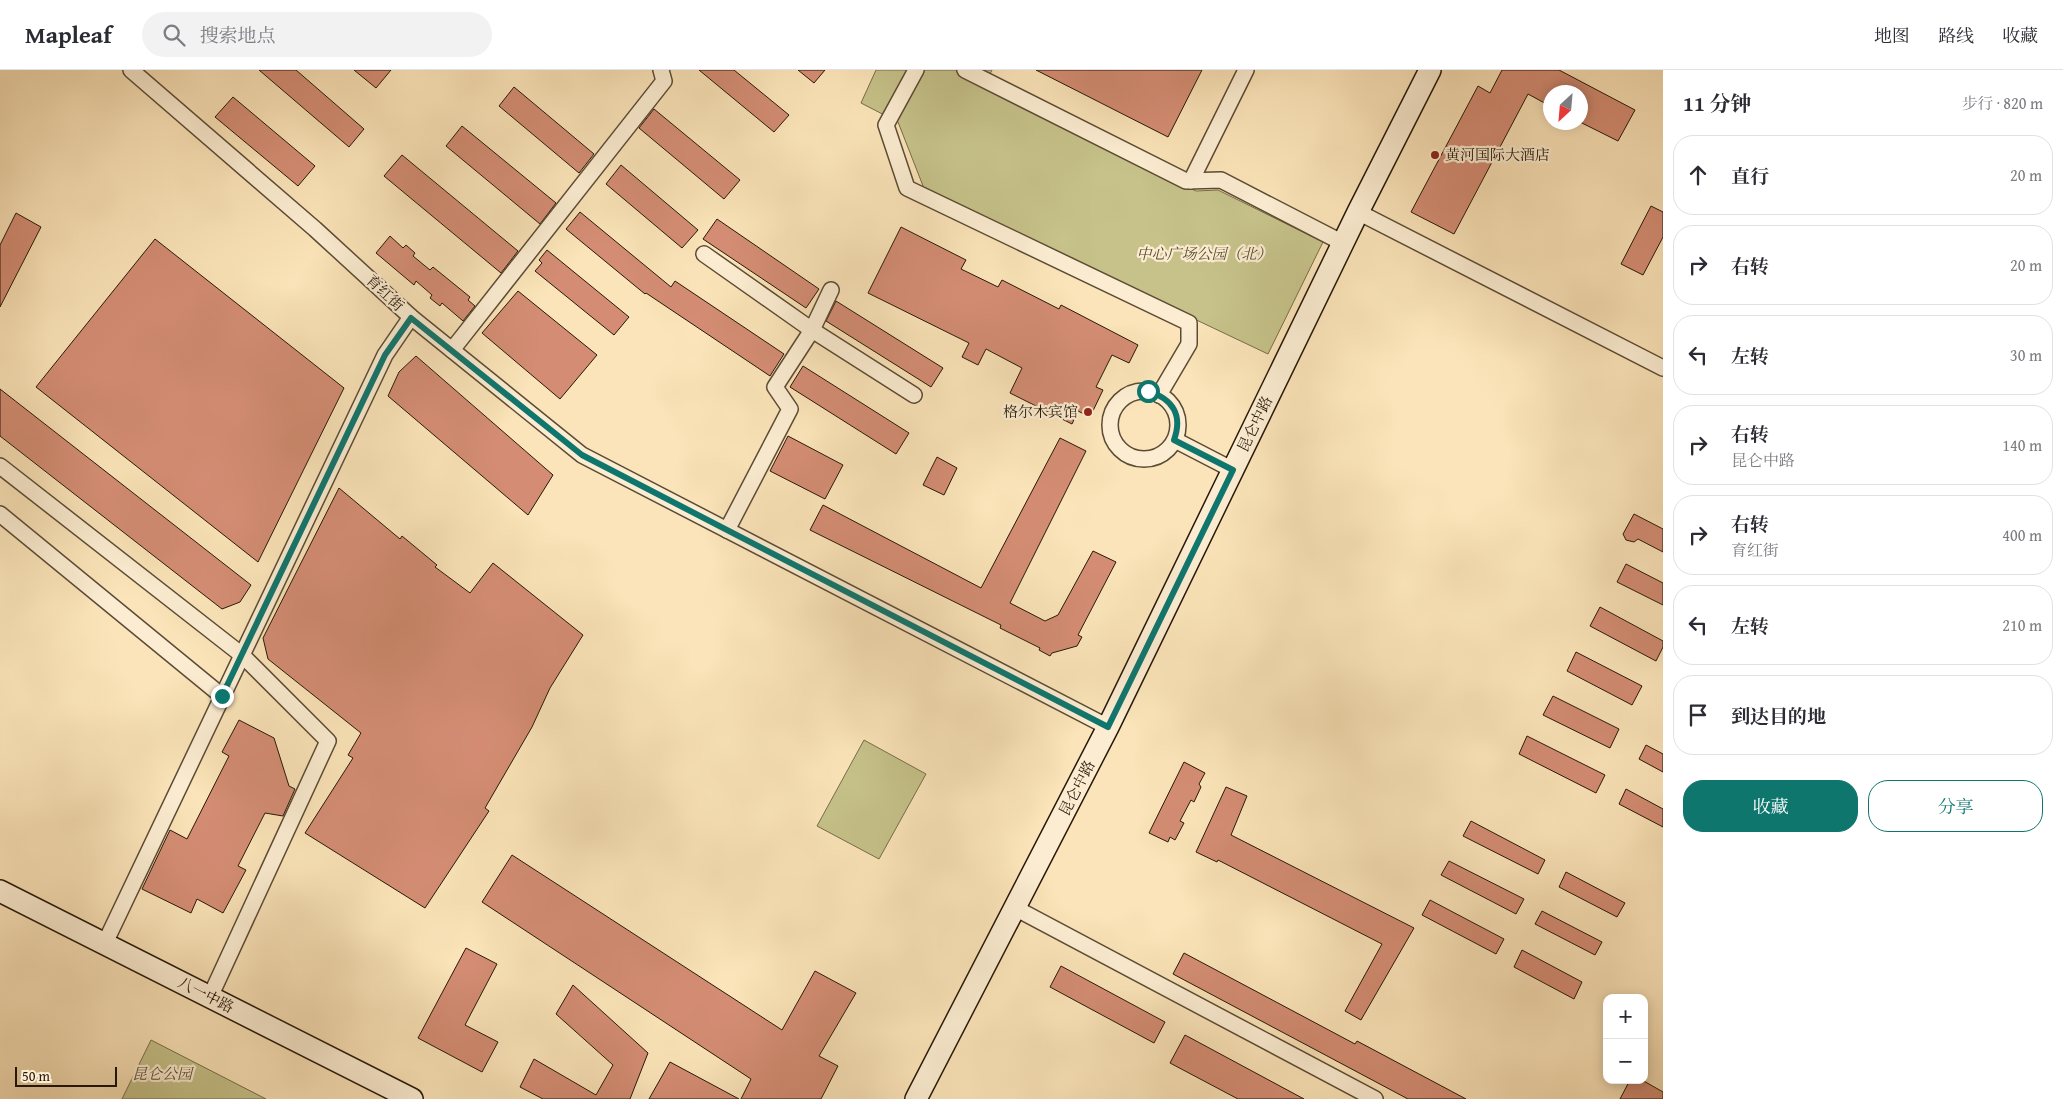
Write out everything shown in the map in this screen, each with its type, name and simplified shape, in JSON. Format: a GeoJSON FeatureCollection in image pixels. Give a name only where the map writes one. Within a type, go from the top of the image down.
{"type":"FeatureCollection","features":[{"type":"Feature","properties":{"kind":"main road","name":"昆仑中路"},"geometry":{"type":"LineString","coordinates":[[916,1099],[1108,727],[1358,212],[1430,70]]}},
{"type":"Feature","properties":{"kind":"main road","name":"八一中路"},"geometry":{"type":"LineString","coordinates":[[0,891],[412,1099]]}},
{"type":"Feature","properties":{"kind":"street","name":"育红街"},"geometry":{"type":"LineString","coordinates":[[130,70],[315,229],[411,318],[582,455],[1108,727]]}},
{"type":"Feature","properties":{"kind":"street"},"geometry":{"type":"LineString","coordinates":[[452,350],[664,81],[661,70]]}},
{"type":"Feature","properties":{"kind":"street"},"geometry":{"type":"LineString","coordinates":[[916,70],[886,125],[907,188],[1189,323],[1189,344],[1159,395]]}},
{"type":"Feature","properties":{"kind":"street"},"geometry":{"type":"LineString","coordinates":[[965,70],[995,77],[1186,181],[1221,180],[1343,243]]}},
{"type":"Feature","properties":{"kind":"street"},"geometry":{"type":"LineString","coordinates":[[1191,181],[1246,70]]}},
{"type":"Feature","properties":{"kind":"street"},"geometry":{"type":"LineString","coordinates":[[1358,212],[1663,368]]}},
{"type":"Feature","properties":{"kind":"street"},"geometry":{"type":"LineString","coordinates":[[704,254],[812,330],[914,395]]}},
{"type":"Feature","properties":{"kind":"street"},"geometry":{"type":"LineString","coordinates":[[728,530],[790,409],[775,387],[812,330],[831,290]]}},
{"type":"Feature","properties":{"kind":"street"},"geometry":{"type":"LineString","coordinates":[[104,943],[385,355],[411,318]]}},
{"type":"Feature","properties":{"kind":"street"},"geometry":{"type":"LineString","coordinates":[[1148,391],[1159,395],[1168,401],[1178,419],[1178,430],[1174,440],[1168,449],[1160,455],[1150,458],[1139,458],[1129,455],[1119,448],[1113,438],[1110,427],[1111,415],[1121,401],[1136,392],[1148,391]]}},
{"type":"Feature","properties":{"kind":"street"},"geometry":{"type":"LineString","coordinates":[[1174,440],[1233,470]]}},
{"type":"Feature","properties":{"kind":"street"},"geometry":{"type":"LineString","coordinates":[[0,466],[242,656],[328,741],[210,996]]}},
{"type":"Feature","properties":{"kind":"street"},"geometry":{"type":"LineString","coordinates":[[0,514],[222,696]]}},
{"type":"Feature","properties":{"kind":"street"},"geometry":{"type":"LineString","coordinates":[[1015,908],[1375,1099]]}},
{"type":"Feature","properties":{"kind":"green space","name":"中心广场公园（北）"},"geometry":{"type":"Polygon","coordinates":[[[876,70],[992,70],[983,88],[1196,191],[1218,190],[1323,242],[1268,354],[925,191],[898,122],[861,103],[876,70]]]}},
{"type":"Feature","properties":{"kind":"green space"},"geometry":{"type":"Polygon","coordinates":[[[864,740],[926,774],[879,859],[817,826],[864,740]]]}},
{"type":"Feature","properties":{"kind":"green space","name":"昆仑公园"},"geometry":{"type":"Polygon","coordinates":[[[151,1040],[266,1099],[122,1099],[151,1040]]]}},
{"type":"Feature","properties":{"kind":"building"},"geometry":{"type":"Polygon","coordinates":[[[259,70],[296,70],[364,129],[349,147],[259,70]]]}},
{"type":"Feature","properties":{"kind":"building"},"geometry":{"type":"Polygon","coordinates":[[[354,70],[391,70],[376,88],[354,70]]]}},
{"type":"Feature","properties":{"kind":"building"},"geometry":{"type":"Polygon","coordinates":[[[699,70],[734,70],[789,115],[774,132],[699,70]]]}},
{"type":"Feature","properties":{"kind":"building"},"geometry":{"type":"Polygon","coordinates":[[[798,70],[825,70],[814,83],[798,70]]]}},
{"type":"Feature","properties":{"kind":"building"},"geometry":{"type":"Polygon","coordinates":[[[1036,70],[1202,70],[1168,137],[1036,70]]]}},
{"type":"Feature","properties":{"kind":"building"},"geometry":{"type":"Polygon","coordinates":[[[1502,70],[1559,70],[1588,85],[1543,85],[1543,102],[1528,94],[1454,234],[1411,212],[1478,86],[1490,93],[1502,70]]]}},
{"type":"Feature","properties":{"kind":"building"},"geometry":{"type":"Polygon","coordinates":[[[1588,85],[1635,110],[1618,141],[1588,126],[1588,85]]]}},
{"type":"Feature","properties":{"kind":"building"},"geometry":{"type":"Polygon","coordinates":[[[514,87],[594,154],[579,173],[499,106],[514,87]]]}},
{"type":"Feature","properties":{"kind":"building"},"geometry":{"type":"Polygon","coordinates":[[[233,97],[315,166],[298,186],[215,117],[233,97]]]}},
{"type":"Feature","properties":{"kind":"building"},"geometry":{"type":"Polygon","coordinates":[[[654,109],[740,180],[724,199],[639,128],[654,109]]]}},
{"type":"Feature","properties":{"kind":"building"},"geometry":{"type":"Polygon","coordinates":[[[462,126],[556,203],[540,224],[446,146],[462,126]]]}},
{"type":"Feature","properties":{"kind":"building"},"geometry":{"type":"Polygon","coordinates":[[[402,155],[518,251],[501,273],[384,176],[402,155]]]}},
{"type":"Feature","properties":{"kind":"building"},"geometry":{"type":"Polygon","coordinates":[[[621,165],[698,230],[682,248],[606,184],[621,165]]]}},
{"type":"Feature","properties":{"kind":"building"},"geometry":{"type":"Polygon","coordinates":[[[1651,206],[1663,212],[1663,237],[1643,275],[1621,264],[1651,206]]]}},
{"type":"Feature","properties":{"kind":"building"},"geometry":{"type":"Polygon","coordinates":[[[580,212],[671,287],[675,281],[784,354],[770,376],[645,294],[566,229],[580,212]]]}},
{"type":"Feature","properties":{"kind":"building"},"geometry":{"type":"Polygon","coordinates":[[[16,213],[41,227],[0,307],[0,245],[16,213]]]}},
{"type":"Feature","properties":{"kind":"building"},"geometry":{"type":"Polygon","coordinates":[[[717,219],[819,289],[806,308],[703,239],[717,219]]]}},
{"type":"Feature","properties":{"kind":"building"},"geometry":{"type":"Polygon","coordinates":[[[901,227],[966,260],[961,269],[998,287],[1002,280],[1059,309],[1061,305],[1138,345],[1129,363],[1112,355],[1096,387],[1103,390],[1090,417],[1078,411],[1072,424],[1010,393],[1022,368],[986,349],[978,365],[962,357],[969,343],[868,293],[901,227]]]}},
{"type":"Feature","properties":{"kind":"building"},"geometry":{"type":"Polygon","coordinates":[[[390,236],[403,248],[406,245],[415,253],[413,256],[430,270],[433,267],[470,297],[468,300],[475,306],[463,321],[442,303],[440,306],[430,298],[432,295],[416,281],[414,285],[376,253],[390,236]]]}},
{"type":"Feature","properties":{"kind":"building"},"geometry":{"type":"Polygon","coordinates":[[[155,239],[344,388],[258,562],[36,387],[155,239]]]}},
{"type":"Feature","properties":{"kind":"building"},"geometry":{"type":"Polygon","coordinates":[[[547,250],[629,317],[614,335],[535,271],[542,263],[539,260],[547,250]]]}},
{"type":"Feature","properties":{"kind":"building"},"geometry":{"type":"Polygon","coordinates":[[[518,291],[597,355],[560,399],[482,333],[518,291]]]}},
{"type":"Feature","properties":{"kind":"building"},"geometry":{"type":"Polygon","coordinates":[[[836,301],[943,368],[931,387],[826,321],[836,301]]]}},
{"type":"Feature","properties":{"kind":"building"},"geometry":{"type":"Polygon","coordinates":[[[416,356],[553,475],[528,515],[388,396],[399,372],[416,356]]]}},
{"type":"Feature","properties":{"kind":"building"},"geometry":{"type":"Polygon","coordinates":[[[803,366],[909,433],[896,454],[790,387],[803,366]]]}},
{"type":"Feature","properties":{"kind":"building"},"geometry":{"type":"Polygon","coordinates":[[[0,389],[251,585],[240,602],[222,609],[0,436],[0,389]]]}},
{"type":"Feature","properties":{"kind":"building"},"geometry":{"type":"Polygon","coordinates":[[[788,436],[843,465],[825,499],[770,471],[788,436]]]}},
{"type":"Feature","properties":{"kind":"building"},"geometry":{"type":"Polygon","coordinates":[[[1060,438],[1086,451],[1010,603],[1045,621],[1058,615],[1093,551],[1116,562],[1078,635],[1082,637],[1077,646],[1052,653],[1050,656],[1039,650],[1040,648],[1000,628],[1001,625],[810,530],[823,505],[981,588],[1060,438]]]}},
{"type":"Feature","properties":{"kind":"building"},"geometry":{"type":"Polygon","coordinates":[[[937,457],[957,468],[944,495],[923,485],[937,457]]]}},
{"type":"Feature","properties":{"kind":"building"},"geometry":{"type":"Polygon","coordinates":[[[339,488],[400,539],[402,536],[437,565],[435,567],[470,593],[493,563],[583,635],[550,688],[532,727],[485,808],[489,811],[425,908],[305,833],[353,758],[348,755],[361,733],[268,659],[263,638],[339,488]]]}},
{"type":"Feature","properties":{"kind":"building"},"geometry":{"type":"Polygon","coordinates":[[[1634,514],[1663,529],[1663,552],[1638,539],[1634,542],[1626,540],[1623,534],[1634,514]]]}},
{"type":"Feature","properties":{"kind":"building"},"geometry":{"type":"Polygon","coordinates":[[[1626,564],[1663,583],[1663,605],[1617,582],[1626,564]]]}},
{"type":"Feature","properties":{"kind":"building"},"geometry":{"type":"Polygon","coordinates":[[[1600,607],[1663,641],[1663,647],[1656,661],[1590,626],[1600,607]]]}},
{"type":"Feature","properties":{"kind":"building"},"geometry":{"type":"Polygon","coordinates":[[[1576,652],[1642,686],[1632,705],[1567,671],[1576,652]]]}},
{"type":"Feature","properties":{"kind":"building"},"geometry":{"type":"Polygon","coordinates":[[[1553,696],[1619,729],[1610,748],[1543,715],[1553,696]]]}},
{"type":"Feature","properties":{"kind":"building"},"geometry":{"type":"Polygon","coordinates":[[[239,720],[274,738],[289,786],[295,789],[283,816],[265,813],[238,866],[246,870],[223,913],[197,899],[191,913],[142,889],[170,830],[187,839],[229,756],[222,752],[239,720]]]}},
{"type":"Feature","properties":{"kind":"building"},"geometry":{"type":"Polygon","coordinates":[[[1527,736],[1605,775],[1596,793],[1519,754],[1527,736]]]}},
{"type":"Feature","properties":{"kind":"building"},"geometry":{"type":"Polygon","coordinates":[[[1646,745],[1663,754],[1663,772],[1639,759],[1646,745]]]}},
{"type":"Feature","properties":{"kind":"building"},"geometry":{"type":"Polygon","coordinates":[[[1184,762],[1205,773],[1199,784],[1201,787],[1194,802],[1191,800],[1180,821],[1184,823],[1175,840],[1170,837],[1168,842],[1149,833],[1184,762]]]}},
{"type":"Feature","properties":{"kind":"building"},"geometry":{"type":"Polygon","coordinates":[[[1226,787],[1247,796],[1231,835],[1414,928],[1361,1020],[1345,1011],[1382,944],[1218,860],[1217,862],[1196,852],[1226,787]]]}},
{"type":"Feature","properties":{"kind":"building"},"geometry":{"type":"Polygon","coordinates":[[[1626,789],[1663,809],[1663,827],[1619,804],[1626,789]]]}},
{"type":"Feature","properties":{"kind":"building"},"geometry":{"type":"Polygon","coordinates":[[[1471,821],[1545,860],[1538,874],[1463,836],[1471,821]]]}},
{"type":"Feature","properties":{"kind":"building"},"geometry":{"type":"Polygon","coordinates":[[[512,855],[782,1030],[815,971],[856,993],[819,1056],[838,1066],[821,1099],[741,1099],[751,1079],[482,902],[512,855]]]}},
{"type":"Feature","properties":{"kind":"building"},"geometry":{"type":"Polygon","coordinates":[[[1449,861],[1524,899],[1516,914],[1441,875],[1449,861]]]}},
{"type":"Feature","properties":{"kind":"building"},"geometry":{"type":"Polygon","coordinates":[[[1566,872],[1625,903],[1617,917],[1559,887],[1566,872]]]}},
{"type":"Feature","properties":{"kind":"building"},"geometry":{"type":"Polygon","coordinates":[[[1430,900],[1504,939],[1496,954],[1422,915],[1430,900]]]}},
{"type":"Feature","properties":{"kind":"building"},"geometry":{"type":"Polygon","coordinates":[[[1542,911],[1602,942],[1595,955],[1535,924],[1542,911]]]}},
{"type":"Feature","properties":{"kind":"building"},"geometry":{"type":"Polygon","coordinates":[[[466,948],[497,964],[465,1025],[498,1042],[482,1072],[418,1038],[466,948]]]}},
{"type":"Feature","properties":{"kind":"building"},"geometry":{"type":"Polygon","coordinates":[[[1522,950],[1582,982],[1574,999],[1514,967],[1522,950]]]}},
{"type":"Feature","properties":{"kind":"building"},"geometry":{"type":"Polygon","coordinates":[[[1184,953],[1355,1044],[1357,1041],[1466,1099],[1408,1099],[1173,974],[1184,953]]]}},
{"type":"Feature","properties":{"kind":"building"},"geometry":{"type":"Polygon","coordinates":[[[1061,966],[1165,1022],[1154,1043],[1050,987],[1061,966]]]}},
{"type":"Feature","properties":{"kind":"building"},"geometry":{"type":"Polygon","coordinates":[[[573,985],[648,1053],[630,1099],[543,1099],[520,1087],[534,1059],[596,1095],[613,1065],[556,1014],[573,985]]]}},
{"type":"Feature","properties":{"kind":"building"},"geometry":{"type":"Polygon","coordinates":[[[1185,1035],[1304,1099],[1238,1099],[1170,1063],[1185,1035]]]}},
{"type":"Feature","properties":{"kind":"building"},"geometry":{"type":"Polygon","coordinates":[[[670,1062],[739,1099],[649,1099],[670,1062]]]}},
{"type":"Feature","properties":{"kind":"building"},"geometry":{"type":"Polygon","coordinates":[[[1648,1083],[1663,1092],[1663,1099],[1620,1099],[1628,1084],[1648,1083]]]}},
{"type":"Feature","properties":{"kind":"place","name":"黄河国际大酒店"},"geometry":{"type":"Point","coordinates":[1435,155]}},
{"type":"Feature","properties":{"kind":"place","name":"格尔木宾馆"},"geometry":{"type":"Point","coordinates":[1088,412]}},
{"type":"Feature","properties":{"kind":"route"},"geometry":{"type":"LineString","coordinates":[[222,696],[385,355],[411,318],[582,455],[1108,727],[1233,470],[1174,440],[1178,430],[1178,419],[1174,409],[1168,401],[1148,391]]}}]}
